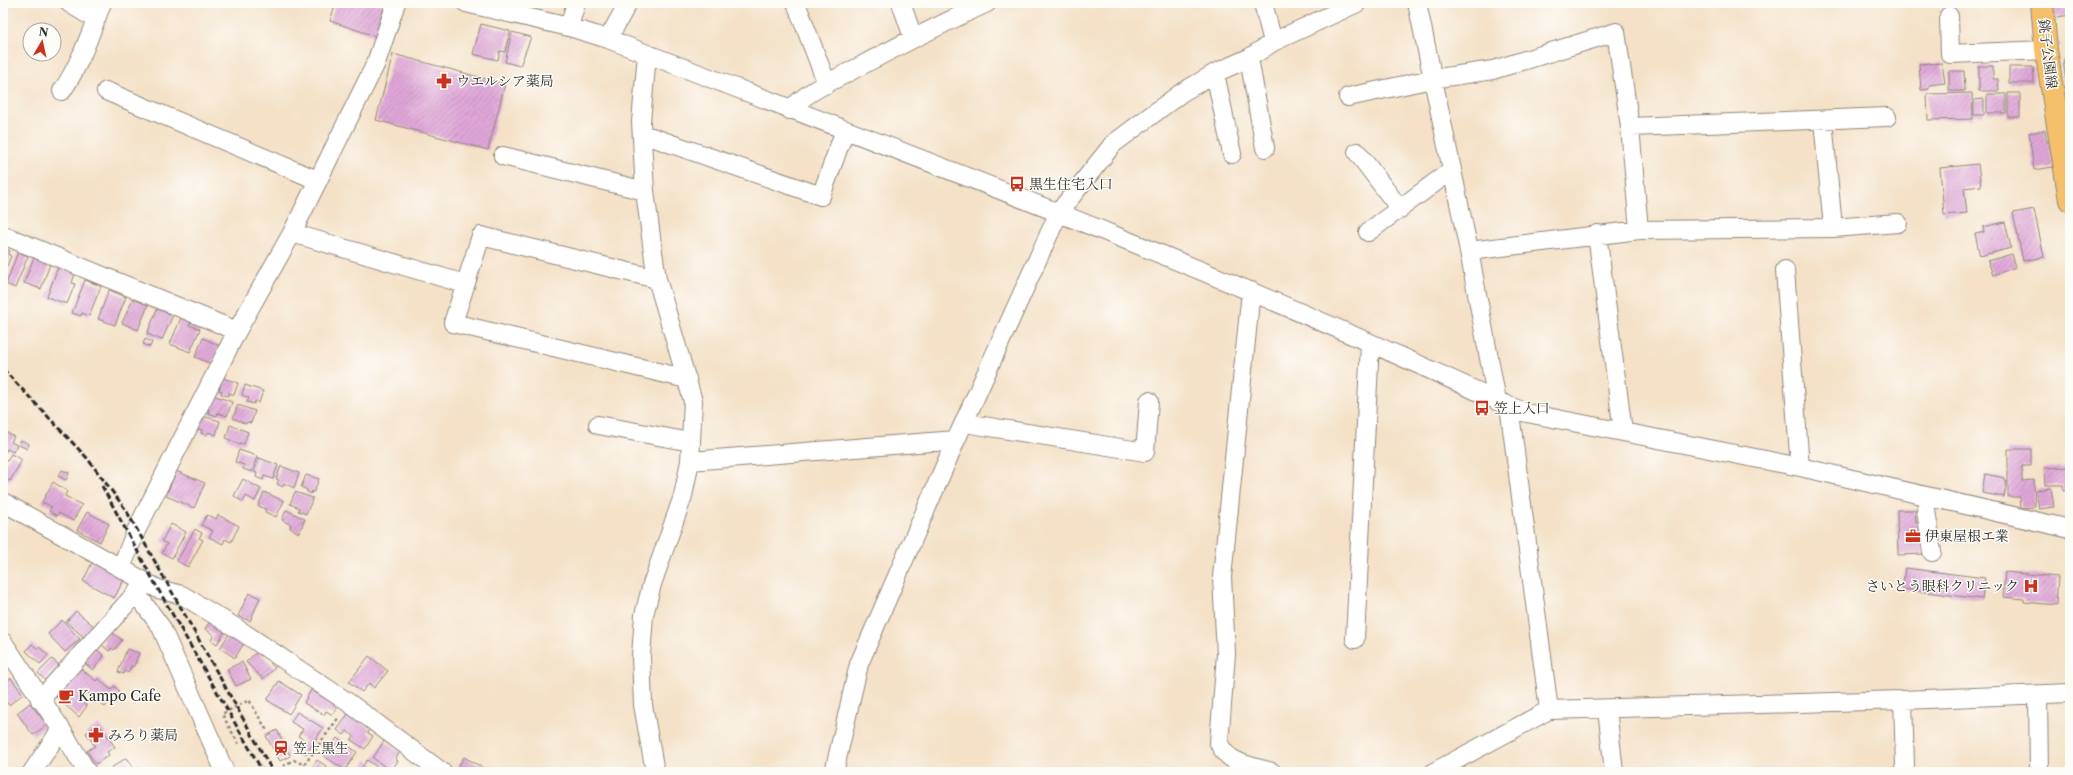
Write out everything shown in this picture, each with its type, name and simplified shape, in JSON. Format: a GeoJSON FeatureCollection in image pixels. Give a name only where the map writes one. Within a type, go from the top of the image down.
{"type":"FeatureCollection","features":[{"type":"Feature","properties":{"kind":"main road","name":"銚子公園線"},"geometry":{"type":"LineString","coordinates":[[2042,3],[2046,50],[2070,200]]}},
{"type":"Feature","properties":{"kind":"street"},"geometry":{"type":"LineString","coordinates":[[62,91],[75,68],[99,11],[69,3]]}},
{"type":"Feature","properties":{"kind":"street"},"geometry":{"type":"LineString","coordinates":[[121,568],[136,531],[237,331],[292,233],[376,62],[396,3]]}},
{"type":"Feature","properties":{"kind":"street"},"geometry":{"type":"LineString","coordinates":[[466,3],[569,27],[608,39],[1059,212],[1251,291],[1503,404],[1527,413],[1800,467],[2070,529]]}},
{"type":"Feature","properties":{"kind":"street"},"geometry":{"type":"LineString","coordinates":[[569,27],[576,3]]}},
{"type":"Feature","properties":{"kind":"street"},"geometry":{"type":"LineString","coordinates":[[608,39],[628,3]]}},
{"type":"Feature","properties":{"kind":"street"},"geometry":{"type":"LineString","coordinates":[[796,3],[827,84]]}},
{"type":"Feature","properties":{"kind":"street"},"geometry":{"type":"LineString","coordinates":[[901,3],[913,37]]}},
{"type":"Feature","properties":{"kind":"street"},"geometry":{"type":"LineString","coordinates":[[790,110],[799,100],[913,37],[987,3]]}},
{"type":"Feature","properties":{"kind":"street"},"geometry":{"type":"LineString","coordinates":[[1263,3],[1274,42]]}},
{"type":"Feature","properties":{"kind":"street"},"geometry":{"type":"LineString","coordinates":[[834,772],[859,664],[956,440],[1059,212],[1113,144],[1181,93],[1215,73],[1249,58],[1324,11],[1357,3]]}},
{"type":"Feature","properties":{"kind":"street"},"geometry":{"type":"LineString","coordinates":[[1417,3],[1432,79],[1503,404],[1549,710]]}},
{"type":"Feature","properties":{"kind":"street"},"geometry":{"type":"LineString","coordinates":[[1948,16],[1950,54],[2046,50]]}},
{"type":"Feature","properties":{"kind":"street"},"geometry":{"type":"LineString","coordinates":[[1348,97],[1432,79],[1493,70],[1616,32],[1630,127],[1639,230]]}},
{"type":"Feature","properties":{"kind":"street"},"geometry":{"type":"LineString","coordinates":[[647,54],[641,122],[643,134],[645,191],[657,279],[693,401],[690,462],[683,496],[652,584],[644,615],[641,656],[643,705],[655,772]]}},
{"type":"Feature","properties":{"kind":"street"},"geometry":{"type":"LineString","coordinates":[[1249,58],[1265,148]]}},
{"type":"Feature","properties":{"kind":"street"},"geometry":{"type":"LineString","coordinates":[[1215,73],[1232,154]]}},
{"type":"Feature","properties":{"kind":"street"},"geometry":{"type":"LineString","coordinates":[[106,91],[318,180]]}},
{"type":"Feature","properties":{"kind":"street"},"geometry":{"type":"LineString","coordinates":[[1630,127],[1887,117]]}},
{"type":"Feature","properties":{"kind":"street"},"geometry":{"type":"LineString","coordinates":[[1823,120],[1832,228]]}},
{"type":"Feature","properties":{"kind":"street"},"geometry":{"type":"LineString","coordinates":[[643,134],[821,196],[845,130]]}},
{"type":"Feature","properties":{"kind":"street"},"geometry":{"type":"LineString","coordinates":[[1357,152],[1400,209]]}},
{"type":"Feature","properties":{"kind":"street"},"geometry":{"type":"LineString","coordinates":[[503,156],[645,191]]}},
{"type":"Feature","properties":{"kind":"street"},"geometry":{"type":"LineString","coordinates":[[1368,232],[1452,170]]}},
{"type":"Feature","properties":{"kind":"street"},"geometry":{"type":"LineString","coordinates":[[1469,251],[1639,230],[1832,228],[1898,223]]}},
{"type":"Feature","properties":{"kind":"street"},"geometry":{"type":"LineString","coordinates":[[292,233],[465,284]]}},
{"type":"Feature","properties":{"kind":"street"},"geometry":{"type":"LineString","coordinates":[[1597,234],[1623,431]]}},
{"type":"Feature","properties":{"kind":"street"},"geometry":{"type":"LineString","coordinates":[[3,235],[237,331]]}},
{"type":"Feature","properties":{"kind":"street"},"geometry":{"type":"LineString","coordinates":[[657,279],[482,236],[453,323],[687,379]]}},
{"type":"Feature","properties":{"kind":"street"},"geometry":{"type":"LineString","coordinates":[[1785,270],[1800,467]]}},
{"type":"Feature","properties":{"kind":"street"},"geometry":{"type":"LineString","coordinates":[[1251,291],[1222,577],[1226,654],[1219,743],[1223,753],[1230,759],[1272,772]]}},
{"type":"Feature","properties":{"kind":"street"},"geometry":{"type":"LineString","coordinates":[[1355,639],[1370,344]]}},
{"type":"Feature","properties":{"kind":"street"},"geometry":{"type":"LineString","coordinates":[[965,422],[1145,452],[1149,401]]}},
{"type":"Feature","properties":{"kind":"street"},"geometry":{"type":"LineString","coordinates":[[598,425],[691,442]]}},
{"type":"Feature","properties":{"kind":"street"},"geometry":{"type":"LineString","coordinates":[[690,462],[956,440]]}},
{"type":"Feature","properties":{"kind":"street"},"geometry":{"type":"LineString","coordinates":[[3,502],[121,568],[140,587],[161,627],[225,772]]}},
{"type":"Feature","properties":{"kind":"street"},"geometry":{"type":"LineString","coordinates":[[1926,510],[1932,552]]}},
{"type":"Feature","properties":{"kind":"street"},"geometry":{"type":"LineString","coordinates":[[40,700],[140,587]]}},
{"type":"Feature","properties":{"kind":"street"},"geometry":{"type":"LineString","coordinates":[[140,587],[158,589],[182,595],[238,629],[349,703],[442,772]]}},
{"type":"Feature","properties":{"kind":"street"},"geometry":{"type":"LineString","coordinates":[[3,642],[40,700],[61,729],[87,772]]}},
{"type":"Feature","properties":{"kind":"street"},"geometry":{"type":"LineString","coordinates":[[1434,772],[1549,710],[1903,700],[2070,693]]}},
{"type":"Feature","properties":{"kind":"street"},"geometry":{"type":"LineString","coordinates":[[2038,695],[2039,772]]}},
{"type":"Feature","properties":{"kind":"street"},"geometry":{"type":"LineString","coordinates":[[1903,700],[1905,766]]}},
{"type":"Feature","properties":{"kind":"street"},"geometry":{"type":"LineString","coordinates":[[1607,709],[1614,772]]}},
{"type":"Feature","properties":{"kind":"street"},"geometry":{"type":"LineString","coordinates":[[32,772],[61,729]]}},
{"type":"Feature","properties":{"kind":"path"},"geometry":{"type":"LineString","coordinates":[[239,742],[238,743],[222,714],[249,700],[266,729],[263,731]]}},
{"type":"Feature","properties":{"kind":"path"},"geometry":{"type":"LineString","coordinates":[[283,766],[294,760],[304,765],[342,713]]}},
{"type":"Feature","properties":{"kind":"building"},"geometry":{"type":"Polygon","coordinates":[[[336,3],[378,3],[385,5],[375,36],[330,21],[336,3]]]}},
{"type":"Feature","properties":{"kind":"building"},"geometry":{"type":"Polygon","coordinates":[[[2049,3],[2070,3],[2070,15],[2051,18],[2049,3]]]}},
{"type":"Feature","properties":{"kind":"building"},"geometry":{"type":"Polygon","coordinates":[[[481,24],[510,31],[505,52],[500,51],[498,60],[473,54],[481,24]]]}},
{"type":"Feature","properties":{"kind":"building"},"geometry":{"type":"Polygon","coordinates":[[[512,32],[531,37],[520,66],[505,62],[512,32]]]}},
{"type":"Feature","properties":{"kind":"building"},"geometry":{"type":"Polygon","coordinates":[[[393,54],[505,84],[488,150],[376,120],[393,54]]]}},
{"type":"Feature","properties":{"kind":"building"},"geometry":{"type":"Polygon","coordinates":[[[2070,59],[2070,101],[2069,101],[2063,60],[2070,59]]]}},
{"type":"Feature","properties":{"kind":"building"},"geometry":{"type":"Polygon","coordinates":[[[1942,63],[1945,83],[1929,85],[1929,89],[1921,90],[1919,64],[1942,63]]]}},
{"type":"Feature","properties":{"kind":"building"},"geometry":{"type":"Polygon","coordinates":[[[1979,66],[1993,66],[1993,79],[1998,79],[1999,91],[1979,91],[1979,66]]]}},
{"type":"Feature","properties":{"kind":"building"},"geometry":{"type":"Polygon","coordinates":[[[2009,67],[2033,67],[2034,83],[2009,83],[2009,67]]]}},
{"type":"Feature","properties":{"kind":"building"},"geometry":{"type":"Polygon","coordinates":[[[1949,71],[1964,71],[1965,91],[1949,91],[1949,71]]]}},
{"type":"Feature","properties":{"kind":"building"},"geometry":{"type":"Polygon","coordinates":[[[1972,93],[1973,119],[1928,120],[1927,94],[1972,93]]]}},
{"type":"Feature","properties":{"kind":"building"},"geometry":{"type":"Polygon","coordinates":[[[2008,93],[2020,93],[2020,117],[2008,117],[2008,93]]]}},
{"type":"Feature","properties":{"kind":"building"},"geometry":{"type":"Polygon","coordinates":[[[1987,94],[2006,94],[2006,113],[1987,113],[1987,94]]]}},
{"type":"Feature","properties":{"kind":"building"},"geometry":{"type":"Polygon","coordinates":[[[1984,99],[1984,115],[1974,115],[1974,100],[1984,99]]]}},
{"type":"Feature","properties":{"kind":"building"},"geometry":{"type":"Polygon","coordinates":[[[2045,130],[2047,142],[2049,141],[2053,167],[2034,170],[2029,133],[2045,130]]]}},
{"type":"Feature","properties":{"kind":"building"},"geometry":{"type":"Polygon","coordinates":[[[1978,164],[1981,186],[1964,188],[1967,213],[1944,215],[1940,168],[1978,164]]]}},
{"type":"Feature","properties":{"kind":"building"},"geometry":{"type":"Polygon","coordinates":[[[2034,209],[2044,257],[2023,261],[2013,213],[2034,209]]]}},
{"type":"Feature","properties":{"kind":"building"},"geometry":{"type":"Polygon","coordinates":[[[2005,222],[2011,248],[1980,256],[1975,234],[1984,232],[1983,227],[2005,222]]]}},
{"type":"Feature","properties":{"kind":"building"},"geometry":{"type":"Polygon","coordinates":[[[3,248],[10,251],[8,254],[11,256],[3,276],[3,248]]]}},
{"type":"Feature","properties":{"kind":"building"},"geometry":{"type":"Polygon","coordinates":[[[18,252],[28,256],[15,288],[6,284],[18,252]]]}},
{"type":"Feature","properties":{"kind":"building"},"geometry":{"type":"Polygon","coordinates":[[[2012,254],[2016,267],[1993,275],[1988,261],[2012,254]]]}},
{"type":"Feature","properties":{"kind":"building"},"geometry":{"type":"Polygon","coordinates":[[[34,257],[50,264],[41,289],[24,283],[34,257]]]}},
{"type":"Feature","properties":{"kind":"building"},"geometry":{"type":"Polygon","coordinates":[[[58,267],[75,273],[72,283],[75,284],[67,304],[47,297],[58,267]]]}},
{"type":"Feature","properties":{"kind":"building"},"geometry":{"type":"Polygon","coordinates":[[[85,280],[101,286],[89,316],[82,313],[81,316],[72,313],[85,280]]]}},
{"type":"Feature","properties":{"kind":"building"},"geometry":{"type":"Polygon","coordinates":[[[109,290],[126,297],[115,325],[98,319],[109,290]]]}},
{"type":"Feature","properties":{"kind":"building"},"geometry":{"type":"Polygon","coordinates":[[[133,299],[148,305],[138,330],[122,323],[133,299]]]}},
{"type":"Feature","properties":{"kind":"building"},"geometry":{"type":"Polygon","coordinates":[[[157,309],[173,315],[162,340],[147,334],[157,309]]]}},
{"type":"Feature","properties":{"kind":"building"},"geometry":{"type":"Polygon","coordinates":[[[181,318],[191,322],[189,325],[200,329],[190,352],[170,344],[181,318]]]}},
{"type":"Feature","properties":{"kind":"building"},"geometry":{"type":"Polygon","coordinates":[[[203,338],[220,346],[212,364],[195,357],[203,338]]]}},
{"type":"Feature","properties":{"kind":"building"},"geometry":{"type":"Polygon","coordinates":[[[145,339],[152,342],[150,347],[143,344],[145,339]]]}},
{"type":"Feature","properties":{"kind":"building"},"geometry":{"type":"Polygon","coordinates":[[[223,378],[238,383],[234,395],[229,393],[228,396],[221,394],[222,391],[219,390],[223,378]]]}},
{"type":"Feature","properties":{"kind":"building"},"geometry":{"type":"Polygon","coordinates":[[[245,385],[263,391],[259,403],[255,401],[254,404],[247,402],[249,398],[242,395],[245,385]]]}},
{"type":"Feature","properties":{"kind":"building"},"geometry":{"type":"Polygon","coordinates":[[[213,395],[232,402],[227,416],[218,413],[217,416],[208,413],[213,395]]]}},
{"type":"Feature","properties":{"kind":"building"},"geometry":{"type":"Polygon","coordinates":[[[238,405],[255,411],[251,423],[247,422],[246,424],[233,418],[238,405]]]}},
{"type":"Feature","properties":{"kind":"building"},"geometry":{"type":"Polygon","coordinates":[[[202,416],[220,421],[216,435],[208,432],[207,435],[201,433],[202,430],[198,429],[202,416]]]}},
{"type":"Feature","properties":{"kind":"building"},"geometry":{"type":"Polygon","coordinates":[[[230,425],[248,432],[244,444],[240,443],[240,445],[226,438],[230,425]]]}},
{"type":"Feature","properties":{"kind":"building"},"geometry":{"type":"Polygon","coordinates":[[[3,430],[14,437],[11,442],[17,445],[13,452],[7,449],[3,456],[3,430]]]}},
{"type":"Feature","properties":{"kind":"building"},"geometry":{"type":"Polygon","coordinates":[[[21,440],[29,444],[27,449],[19,445],[21,440]]]}},
{"type":"Feature","properties":{"kind":"building"},"geometry":{"type":"Polygon","coordinates":[[[2008,449],[2031,449],[2031,466],[2022,466],[2022,481],[2034,480],[2035,507],[2021,508],[2020,497],[2008,497],[2008,449]]]}},
{"type":"Feature","properties":{"kind":"building"},"geometry":{"type":"Polygon","coordinates":[[[239,450],[257,456],[252,472],[243,469],[244,465],[235,462],[239,450]]]}},
{"type":"Feature","properties":{"kind":"building"},"geometry":{"type":"Polygon","coordinates":[[[11,454],[22,460],[10,481],[3,477],[3,461],[7,461],[11,454]]]}},
{"type":"Feature","properties":{"kind":"building"},"geometry":{"type":"Polygon","coordinates":[[[259,458],[278,465],[273,479],[264,476],[263,480],[256,477],[257,473],[254,472],[259,458]]]}},
{"type":"Feature","properties":{"kind":"building"},"geometry":{"type":"Polygon","coordinates":[[[281,466],[299,473],[294,488],[284,483],[283,487],[277,484],[279,480],[276,479],[281,466]]]}},
{"type":"Feature","properties":{"kind":"building"},"geometry":{"type":"Polygon","coordinates":[[[2070,467],[2070,490],[2063,491],[2063,485],[2045,485],[2044,468],[2070,467]]]}},
{"type":"Feature","properties":{"kind":"building"},"geometry":{"type":"Polygon","coordinates":[[[62,470],[69,473],[66,480],[58,476],[62,470]]]}},
{"type":"Feature","properties":{"kind":"building"},"geometry":{"type":"Polygon","coordinates":[[[176,471],[205,483],[194,508],[166,496],[176,471]]]}},
{"type":"Feature","properties":{"kind":"building"},"geometry":{"type":"Polygon","coordinates":[[[1985,474],[2005,478],[2007,481],[2004,497],[1982,493],[1985,474]]]}},
{"type":"Feature","properties":{"kind":"building"},"geometry":{"type":"Polygon","coordinates":[[[306,475],[319,479],[314,492],[312,491],[311,494],[301,487],[306,475]]]}},
{"type":"Feature","properties":{"kind":"building"},"geometry":{"type":"Polygon","coordinates":[[[243,479],[261,489],[255,501],[246,496],[243,502],[234,496],[243,479]]]}},
{"type":"Feature","properties":{"kind":"building"},"geometry":{"type":"Polygon","coordinates":[[[53,482],[67,491],[65,496],[82,505],[73,521],[59,513],[57,516],[49,511],[52,507],[42,502],[53,482]]]}},
{"type":"Feature","properties":{"kind":"building"},"geometry":{"type":"Polygon","coordinates":[[[2051,488],[2054,507],[2039,509],[2036,490],[2051,488]]]}},
{"type":"Feature","properties":{"kind":"building"},"geometry":{"type":"Polygon","coordinates":[[[264,492],[284,501],[276,517],[265,512],[266,509],[258,506],[264,492]]]}},
{"type":"Feature","properties":{"kind":"building"},"geometry":{"type":"Polygon","coordinates":[[[295,492],[313,498],[306,514],[298,511],[299,508],[290,504],[295,492]]]}},
{"type":"Feature","properties":{"kind":"building"},"geometry":{"type":"Polygon","coordinates":[[[286,510],[305,519],[299,533],[290,528],[291,525],[282,520],[286,510]]]}},
{"type":"Feature","properties":{"kind":"building"},"geometry":{"type":"Polygon","coordinates":[[[1897,510],[1915,510],[1916,523],[1922,523],[1923,554],[1898,555],[1897,510]]]}},
{"type":"Feature","properties":{"kind":"building"},"geometry":{"type":"Polygon","coordinates":[[[87,512],[109,524],[100,542],[77,530],[87,512]]]}},
{"type":"Feature","properties":{"kind":"building"},"geometry":{"type":"Polygon","coordinates":[[[207,515],[216,519],[218,515],[239,526],[231,542],[225,539],[223,544],[209,537],[213,531],[201,525],[207,515]]]}},
{"type":"Feature","properties":{"kind":"building"},"geometry":{"type":"Polygon","coordinates":[[[171,524],[186,532],[172,558],[162,553],[167,544],[162,541],[171,524]]]}},
{"type":"Feature","properties":{"kind":"building"},"geometry":{"type":"Polygon","coordinates":[[[195,529],[202,533],[199,538],[203,540],[188,567],[177,561],[195,529]]]}},
{"type":"Feature","properties":{"kind":"building"},"geometry":{"type":"Polygon","coordinates":[[[93,561],[125,578],[114,598],[83,581],[93,561]]]}},
{"type":"Feature","properties":{"kind":"building"},"geometry":{"type":"Polygon","coordinates":[[[1905,568],[1985,578],[1982,599],[1902,589],[1905,568]]]}},
{"type":"Feature","properties":{"kind":"building"},"geometry":{"type":"Polygon","coordinates":[[[2005,572],[2058,577],[2056,605],[2024,602],[2024,599],[2003,597],[2005,572]]]}},
{"type":"Feature","properties":{"kind":"building"},"geometry":{"type":"Polygon","coordinates":[[[249,593],[260,598],[250,621],[238,616],[249,593]]]}},
{"type":"Feature","properties":{"kind":"building"},"geometry":{"type":"Polygon","coordinates":[[[76,611],[96,628],[86,639],[66,622],[76,611]]]}},
{"type":"Feature","properties":{"kind":"building"},"geometry":{"type":"Polygon","coordinates":[[[62,620],[80,639],[65,652],[48,634],[62,620]]]}},
{"type":"Feature","properties":{"kind":"building"},"geometry":{"type":"Polygon","coordinates":[[[210,621],[225,631],[217,644],[211,640],[214,635],[205,629],[210,621]]]}},
{"type":"Feature","properties":{"kind":"building"},"geometry":{"type":"Polygon","coordinates":[[[110,631],[122,640],[114,650],[111,648],[109,651],[102,645],[105,641],[103,639],[110,631]]]}},
{"type":"Feature","properties":{"kind":"building"},"geometry":{"type":"Polygon","coordinates":[[[229,634],[244,643],[235,658],[220,648],[229,634]]]}},
{"type":"Feature","properties":{"kind":"building"},"geometry":{"type":"Polygon","coordinates":[[[32,644],[38,649],[39,647],[48,655],[40,664],[26,651],[32,644]]]}},
{"type":"Feature","properties":{"kind":"building"},"geometry":{"type":"Polygon","coordinates":[[[95,648],[104,656],[93,670],[83,662],[95,648]]]}},
{"type":"Feature","properties":{"kind":"building"},"geometry":{"type":"Polygon","coordinates":[[[127,649],[139,653],[134,666],[131,666],[128,673],[125,671],[124,674],[118,672],[127,649]]]}},
{"type":"Feature","properties":{"kind":"building"},"geometry":{"type":"Polygon","coordinates":[[[258,651],[275,668],[263,679],[246,662],[258,651]]]}},
{"type":"Feature","properties":{"kind":"building"},"geometry":{"type":"Polygon","coordinates":[[[369,656],[388,671],[374,688],[369,683],[362,692],[349,682],[369,656]]]}},
{"type":"Feature","properties":{"kind":"building"},"geometry":{"type":"Polygon","coordinates":[[[52,659],[59,665],[45,680],[38,673],[52,659]]]}},
{"type":"Feature","properties":{"kind":"building"},"geometry":{"type":"Polygon","coordinates":[[[242,662],[251,679],[236,686],[227,669],[242,662]]]}},
{"type":"Feature","properties":{"kind":"building"},"geometry":{"type":"Polygon","coordinates":[[[80,668],[96,681],[98,678],[111,690],[114,686],[119,691],[105,707],[85,690],[78,698],[87,706],[79,717],[56,697],[80,668]]]}},
{"type":"Feature","properties":{"kind":"building"},"geometry":{"type":"Polygon","coordinates":[[[11,678],[23,694],[9,705],[3,699],[3,684],[11,678]]]}},
{"type":"Feature","properties":{"kind":"building"},"geometry":{"type":"Polygon","coordinates":[[[279,681],[301,695],[289,714],[267,700],[279,681]]]}},
{"type":"Feature","properties":{"kind":"building"},"geometry":{"type":"Polygon","coordinates":[[[311,690],[338,706],[333,715],[326,711],[324,715],[304,703],[311,690]]]}},
{"type":"Feature","properties":{"kind":"building"},"geometry":{"type":"Polygon","coordinates":[[[30,703],[47,725],[33,735],[17,713],[30,703]]]}},
{"type":"Feature","properties":{"kind":"building"},"geometry":{"type":"Polygon","coordinates":[[[297,712],[323,728],[306,754],[300,751],[306,741],[298,736],[303,729],[291,722],[297,712]]]}},
{"type":"Feature","properties":{"kind":"building"},"geometry":{"type":"Polygon","coordinates":[[[348,714],[370,729],[368,733],[373,736],[365,749],[351,740],[354,736],[347,731],[344,735],[337,730],[348,714]]]}},
{"type":"Feature","properties":{"kind":"building"},"geometry":{"type":"Polygon","coordinates":[[[99,724],[115,747],[107,752],[109,755],[96,764],[87,751],[95,746],[86,733],[99,724]]]}},
{"type":"Feature","properties":{"kind":"building"},"geometry":{"type":"Polygon","coordinates":[[[277,730],[290,756],[280,761],[266,736],[277,730]]]}},
{"type":"Feature","properties":{"kind":"building"},"geometry":{"type":"Polygon","coordinates":[[[337,738],[357,752],[345,770],[324,756],[337,738]]]}},
{"type":"Feature","properties":{"kind":"building"},"geometry":{"type":"Polygon","coordinates":[[[384,741],[400,752],[395,759],[398,761],[391,771],[373,758],[384,741]]]}},
{"type":"Feature","properties":{"kind":"building"},"geometry":{"type":"Polygon","coordinates":[[[464,757],[485,769],[483,772],[460,772],[456,770],[464,757]]]}},
{"type":"Feature","properties":{"kind":"building"},"geometry":{"type":"Polygon","coordinates":[[[126,758],[135,771],[139,767],[143,772],[114,772],[111,768],[126,758]]]}},
{"type":"Feature","properties":{"kind":"building"},"geometry":{"type":"Polygon","coordinates":[[[317,760],[332,770],[330,772],[317,772],[311,769],[317,760]]]}},
{"type":"Feature","properties":{"kind":"building"},"geometry":{"type":"Polygon","coordinates":[[[367,760],[384,772],[359,772],[367,760]]]}},
{"type":"Feature","properties":{"kind":"railway"},"geometry":{"type":"LineString","coordinates":[[3,369],[87,458],[126,510],[273,772]]}},
{"type":"Feature","properties":{"kind":"railway"},"geometry":{"type":"LineString","coordinates":[[102,486],[158,589],[263,772]]}},
{"type":"Feature","properties":{"kind":"place","name":"ウエルシア薬局"},"geometry":{"type":"Point","coordinates":[444,81]}},
{"type":"Feature","properties":{"kind":"place","name":"黒生住宅入口"},"geometry":{"type":"Point","coordinates":[1017,184]}},
{"type":"Feature","properties":{"kind":"place","name":"笠上入口"},"geometry":{"type":"Point","coordinates":[1482,408]}},
{"type":"Feature","properties":{"kind":"place","name":"伊東屋根エ業"},"geometry":{"type":"Point","coordinates":[1913,536]}},
{"type":"Feature","properties":{"kind":"place","name":"さいとう眼科クリニック"},"geometry":{"type":"Point","coordinates":[2031,586]}},
{"type":"Feature","properties":{"kind":"place","name":"Kampo Cafe"},"geometry":{"type":"Point","coordinates":[66,696]}},
{"type":"Feature","properties":{"kind":"place","name":"みろり薬局"},"geometry":{"type":"Point","coordinates":[96,735]}},
{"type":"Feature","properties":{"kind":"place","name":"笠上黒生"},"geometry":{"type":"Point","coordinates":[281,748]}}]}
